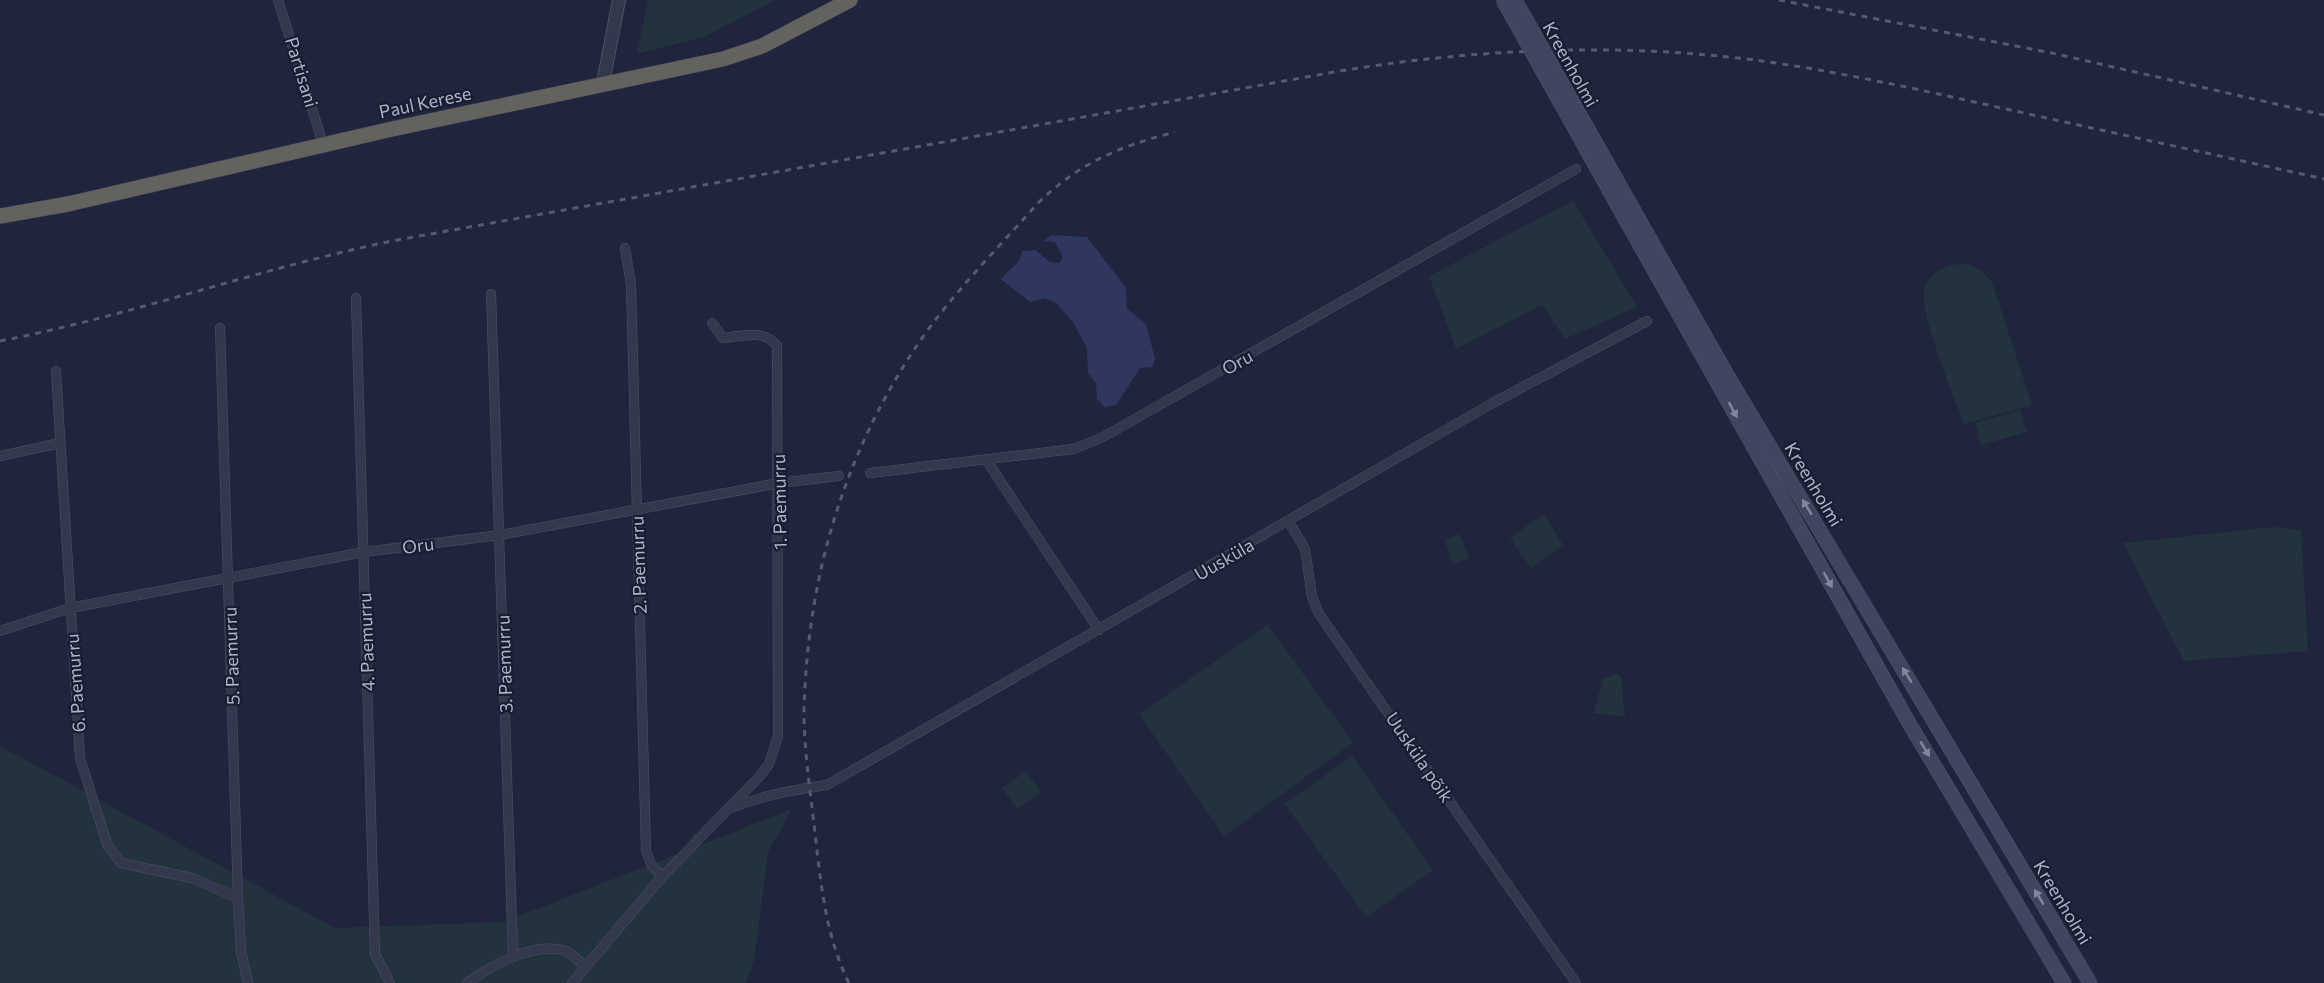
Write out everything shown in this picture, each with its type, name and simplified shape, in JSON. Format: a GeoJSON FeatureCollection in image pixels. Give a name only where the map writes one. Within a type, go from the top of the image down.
{"type":"FeatureCollection","features":[{"type":"Feature","properties":{"kind":"highway","name":"Paul Kerese"},"geometry":{"type":"LineString","coordinates":[[0,216],[178,180],[323,144],[723,59],[762,46],[850,0]]}},
{"type":"Feature","properties":{"kind":"main road","name":"Kreenholmi"},"geometry":{"type":"LineString","coordinates":[[1503,0],[1637,228],[1929,711],[2090,983]]}},
{"type":"Feature","properties":{"kind":"main road","name":"Kreenholmi"},"geometry":{"type":"LineString","coordinates":[[1515,0],[1637,228],[1909,723],[2064,983]]}},
{"type":"Feature","properties":{"kind":"main road"},"geometry":{"type":"LineString","coordinates":[[1909,723],[1929,711]]}},
{"type":"Feature","properties":{"kind":"main road"},"geometry":{"type":"LineString","coordinates":[[2033,931],[2052,920]]}},
{"type":"Feature","properties":{"kind":"street","name":"Partisani"},"geometry":{"type":"LineString","coordinates":[[278,0],[323,144]]}},
{"type":"Feature","properties":{"kind":"street"},"geometry":{"type":"LineString","coordinates":[[603,83],[618,0]]}},
{"type":"Feature","properties":{"kind":"street","name":"Oru"},"geometry":{"type":"LineString","coordinates":[[870,473],[1074,449],[1103,437],[1576,169]]}},
{"type":"Feature","properties":{"kind":"street","name":"2. Paemurru"},"geometry":{"type":"LineString","coordinates":[[625,248],[631,285],[646,851],[651,864],[662,877]]}},
{"type":"Feature","properties":{"kind":"street","name":"3. Paemurru"},"geometry":{"type":"LineString","coordinates":[[491,294],[513,956]]}},
{"type":"Feature","properties":{"kind":"street","name":"4. Paemurru"},"geometry":{"type":"LineString","coordinates":[[356,298],[375,954],[390,983]]}},
{"type":"Feature","properties":{"kind":"street","name":"Uusküla"},"geometry":{"type":"LineString","coordinates":[[726,810],[755,798],[798,788],[827,785],[1510,394],[1647,321]]}},
{"type":"Feature","properties":{"kind":"street","name":"1. Paemurru"},"geometry":{"type":"LineString","coordinates":[[712,323],[723,338],[760,335],[771,338],[777,346],[778,736],[769,764],[726,810]]}},
{"type":"Feature","properties":{"kind":"street","name":"5. Paemurru"},"geometry":{"type":"LineString","coordinates":[[220,328],[238,898],[241,952],[248,983]]}},
{"type":"Feature","properties":{"kind":"street","name":"6. Paemurru"},"geometry":{"type":"LineString","coordinates":[[56,371],[80,758],[107,844],[121,863],[192,878],[238,898]]}},
{"type":"Feature","properties":{"kind":"street"},"geometry":{"type":"LineString","coordinates":[[0,456],[60,443]]}},
{"type":"Feature","properties":{"kind":"street"},"geometry":{"type":"LineString","coordinates":[[987,460],[1099,630]]}},
{"type":"Feature","properties":{"kind":"street","name":"Oru"},"geometry":{"type":"LineString","coordinates":[[0,631],[70,608],[364,552],[500,535],[778,483],[839,476]]}},
{"type":"Feature","properties":{"kind":"street","name":"Uusküla põik"},"geometry":{"type":"LineString","coordinates":[[1289,522],[1305,549],[1312,597],[1318,614],[1576,983]]}},
{"type":"Feature","properties":{"kind":"street"},"geometry":{"type":"LineString","coordinates":[[572,983],[662,877],[726,810]]}},
{"type":"Feature","properties":{"kind":"street"},"geometry":{"type":"LineString","coordinates":[[467,983],[513,956],[562,950],[586,967]]}},
{"type":"Feature","properties":{"kind":"shaded area"},"geometry":{"type":"Polygon","coordinates":[[[648,0],[775,0],[704,37],[637,54],[648,0]]]}},
{"type":"Feature","properties":{"kind":"shaded area"},"geometry":{"type":"Polygon","coordinates":[[[1573,201],[1637,307],[1565,339],[1542,305],[1456,349],[1429,276],[1573,201]]]}},
{"type":"Feature","properties":{"kind":"shaded area"},"geometry":{"type":"Polygon","coordinates":[[[1964,263],[1982,271],[1992,282],[2032,405],[1964,424],[1931,332],[1924,296],[1925,285],[1936,272],[1964,263]]]}},
{"type":"Feature","properties":{"kind":"shaded area"},"geometry":{"type":"Polygon","coordinates":[[[2021,410],[2027,432],[1981,445],[1975,423],[2021,410]]]}},
{"type":"Feature","properties":{"kind":"shaded area"},"geometry":{"type":"Polygon","coordinates":[[[1544,514],[1563,545],[1531,568],[1510,538],[1544,514]]]}},
{"type":"Feature","properties":{"kind":"shaded area"},"geometry":{"type":"Polygon","coordinates":[[[2273,527],[2301,530],[2308,651],[2184,661],[2123,543],[2273,527]]]}},
{"type":"Feature","properties":{"kind":"shaded area"},"geometry":{"type":"Polygon","coordinates":[[[1459,534],[1469,558],[1452,564],[1445,539],[1459,534]]]}},
{"type":"Feature","properties":{"kind":"shaded area"},"geometry":{"type":"Polygon","coordinates":[[[1268,625],[1353,743],[1224,836],[1139,714],[1268,625]]]}},
{"type":"Feature","properties":{"kind":"shaded area"},"geometry":{"type":"Polygon","coordinates":[[[1617,674],[1621,676],[1625,717],[1594,713],[1603,678],[1617,674]]]}},
{"type":"Feature","properties":{"kind":"shaded area"},"geometry":{"type":"Polygon","coordinates":[[[0,746],[335,928],[504,922],[792,809],[768,852],[754,960],[746,983],[0,983],[0,746]]]}},
{"type":"Feature","properties":{"kind":"shaded area"},"geometry":{"type":"Polygon","coordinates":[[[1352,756],[1433,870],[1366,917],[1285,804],[1352,756]]]}},
{"type":"Feature","properties":{"kind":"shaded area"},"geometry":{"type":"Polygon","coordinates":[[[1026,771],[1041,793],[1017,809],[1002,788],[1026,771]]]}},
{"type":"Feature","properties":{"kind":"water"},"geometry":{"type":"Polygon","coordinates":[[[1052,235],[1087,237],[1126,288],[1127,309],[1146,324],[1155,359],[1152,367],[1140,368],[1116,405],[1105,407],[1097,399],[1096,383],[1088,373],[1087,348],[1073,322],[1055,302],[1045,298],[1030,302],[1001,279],[1019,261],[1022,251],[1035,250],[1050,262],[1059,263],[1063,257],[1055,242],[1044,241],[1052,235]]]}},
{"type":"Feature","properties":{"kind":"railway"},"geometry":{"type":"LineString","coordinates":[[1779,0],[2052,53],[2324,115]]}},
{"type":"Feature","properties":{"kind":"railway"},"geometry":{"type":"LineString","coordinates":[[0,341],[100,318],[297,264],[397,240],[1340,71],[1446,57],[1500,53],[1608,50],[1716,56],[1769,62],[1893,84],[2324,179]]}},
{"type":"Feature","properties":{"kind":"railway"},"geometry":{"type":"LineString","coordinates":[[849,983],[833,943],[824,901],[807,764],[804,712],[807,662],[822,565],[851,472],[870,427],[893,383],[920,341],[962,288],[1038,203],[1085,166],[1118,150],[1175,132]]}}]}
